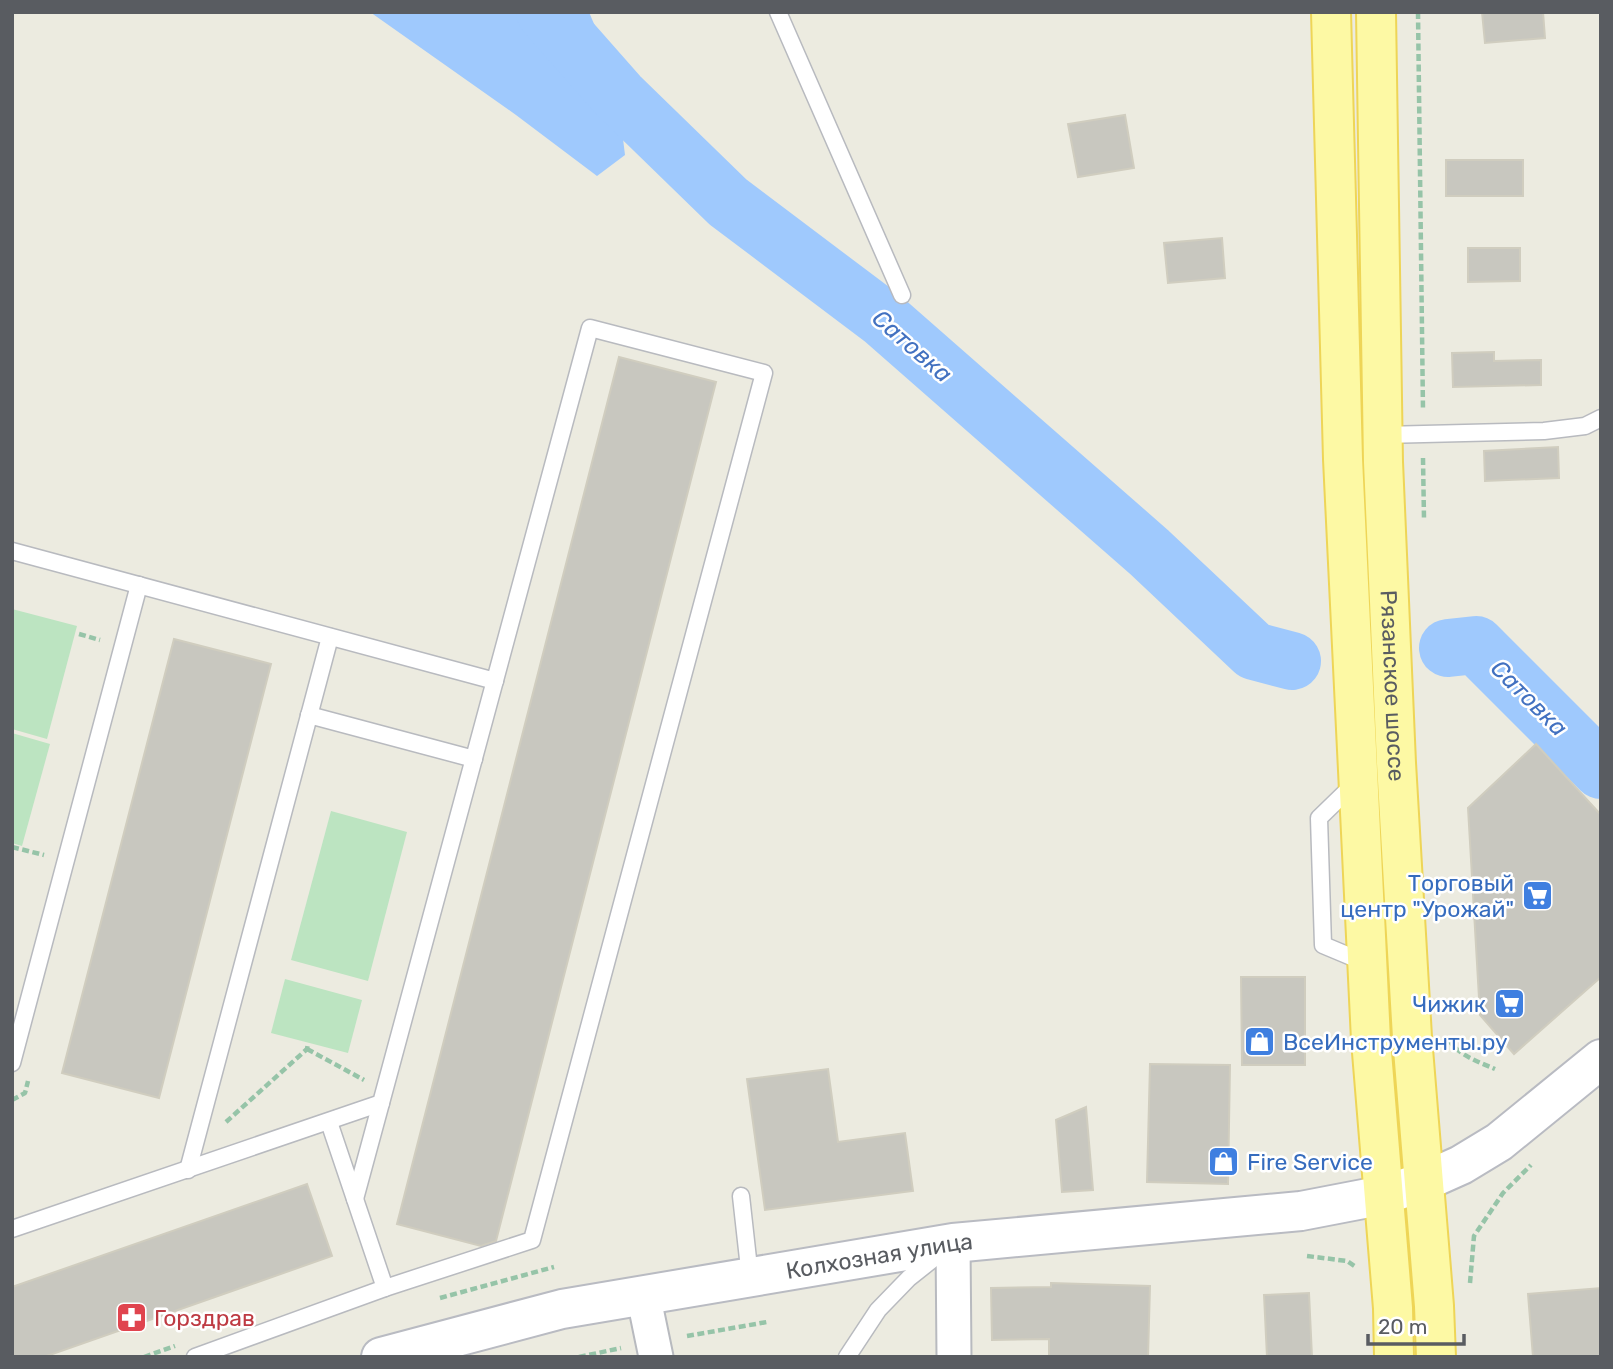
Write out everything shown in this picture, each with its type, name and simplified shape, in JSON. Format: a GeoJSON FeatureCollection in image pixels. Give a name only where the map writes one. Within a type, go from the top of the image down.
{"type":"FeatureCollection","features":[{"type":"Feature","properties":{"kind":"main road","name":"Рязанское шоссе"},"geometry":{"type":"LineString","coordinates":[[1331,12],[1342,459],[1367,964],[1394,1357]]}},
{"type":"Feature","properties":{"kind":"main road","name":"Рязанское шоссе"},"geometry":{"type":"LineString","coordinates":[[1376,12],[1383,435],[1396,763],[1436,1357]]}},
{"type":"Feature","properties":{"kind":"main road","name":"Колхозная улица"},"geometry":{"type":"LineString","coordinates":[[381,1357],[548,1312],[953,1243],[1301,1211],[1384,1195],[1461,1165],[1499,1142],[1601,1059]]}},
{"type":"Feature","properties":{"kind":"street"},"geometry":{"type":"LineString","coordinates":[[953,1243],[954,1357]]}},
{"type":"Feature","properties":{"kind":"street"},"geometry":{"type":"LineString","coordinates":[[643,1294],[656,1357]]}},
{"type":"Feature","properties":{"kind":"lane"},"geometry":{"type":"LineString","coordinates":[[779,12],[902,295]]}},
{"type":"Feature","properties":{"kind":"lane"},"geometry":{"type":"LineString","coordinates":[[194,1357],[386,1288],[532,1240],[764,373],[590,328],[355,1199]]}},
{"type":"Feature","properties":{"kind":"lane"},"geometry":{"type":"LineString","coordinates":[[1383,435],[1544,431],[1585,426],[1601,418]]}},
{"type":"Feature","properties":{"kind":"lane"},"geometry":{"type":"LineString","coordinates":[[12,551],[495,681]]}},
{"type":"Feature","properties":{"kind":"lane"},"geometry":{"type":"LineString","coordinates":[[12,1063],[139,585]]}},
{"type":"Feature","properties":{"kind":"lane"},"geometry":{"type":"LineString","coordinates":[[188,1170],[330,637]]}},
{"type":"Feature","properties":{"kind":"lane"},"geometry":{"type":"LineString","coordinates":[[309,715],[474,760]]}},
{"type":"Feature","properties":{"kind":"lane"},"geometry":{"type":"LineString","coordinates":[[12,1229],[329,1122],[383,1097]]}},
{"type":"Feature","properties":{"kind":"lane"},"geometry":{"type":"LineString","coordinates":[[329,1122],[386,1288]]}},
{"type":"Feature","properties":{"kind":"lane"},"geometry":{"type":"LineString","coordinates":[[741,1196],[750,1276]]}},
{"type":"Feature","properties":{"kind":"lane"},"geometry":{"type":"LineString","coordinates":[[847,1357],[878,1310],[909,1278],[953,1243]]}},
{"type":"Feature","properties":{"kind":"path"},"geometry":{"type":"LineString","coordinates":[[1418,12],[1424,529]]}},
{"type":"Feature","properties":{"kind":"path"},"geometry":{"type":"LineString","coordinates":[[1445,1035],[1453,1047],[1495,1069]]}},
{"type":"Feature","properties":{"kind":"path"},"geometry":{"type":"LineString","coordinates":[[192,1152],[307,1046],[383,1097]]}},
{"type":"Feature","properties":{"kind":"path"},"geometry":{"type":"LineString","coordinates":[[1470,1293],[1474,1236],[1503,1193]]}},
{"type":"Feature","properties":{"kind":"path"},"geometry":{"type":"LineString","coordinates":[[1307,1256],[1347,1261],[1362,1272]]}},
{"type":"Feature","properties":{"kind":"path"},"geometry":{"type":"LineString","coordinates":[[432,1300],[554,1267]]}},
{"type":"Feature","properties":{"kind":"path"},"geometry":{"type":"LineString","coordinates":[[687,1336],[767,1322]]}},
{"type":"Feature","properties":{"kind":"path"},"geometry":{"type":"LineString","coordinates":[[579,1357],[624,1348]]}},
{"type":"Feature","properties":{"kind":"green space"},"geometry":{"type":"Polygon","coordinates":[[[12,609],[77,626],[47,739],[12,729],[12,609]]]}},
{"type":"Feature","properties":{"kind":"green space"},"geometry":{"type":"Polygon","coordinates":[[[12,733],[50,744],[22,846],[12,843],[12,733]]]}},
{"type":"Feature","properties":{"kind":"green space"},"geometry":{"type":"Polygon","coordinates":[[[331,811],[407,832],[368,981],[291,960],[331,811]]]}},
{"type":"Feature","properties":{"kind":"green space"},"geometry":{"type":"Polygon","coordinates":[[[285,979],[362,1000],[348,1053],[271,1033],[285,979]]]}},
{"type":"Feature","properties":{"kind":"water"},"geometry":{"type":"Polygon","coordinates":[[[370,12],[589,12],[615,74],[625,155],[597,176],[370,12]]]}},
{"type":"Feature","properties":{"kind":"building"},"geometry":{"type":"Polygon","coordinates":[[[1482,12],[1543,12],[1545,38],[1485,43],[1482,12]]]}},
{"type":"Feature","properties":{"kind":"building"},"geometry":{"type":"Polygon","coordinates":[[[1125,115],[1134,168],[1078,177],[1068,124],[1125,115]]]}},
{"type":"Feature","properties":{"kind":"building"},"geometry":{"type":"Polygon","coordinates":[[[1446,160],[1523,160],[1523,196],[1446,196],[1446,160]]]}},
{"type":"Feature","properties":{"kind":"building"},"geometry":{"type":"Polygon","coordinates":[[[1222,238],[1225,278],[1168,283],[1164,243],[1222,238]]]}},
{"type":"Feature","properties":{"kind":"building"},"geometry":{"type":"Polygon","coordinates":[[[1468,248],[1520,248],[1520,281],[1468,282],[1468,248]]]}},
{"type":"Feature","properties":{"kind":"building"},"geometry":{"type":"Polygon","coordinates":[[[1494,352],[1494,361],[1541,360],[1541,385],[1453,387],[1452,353],[1494,352]]]}},
{"type":"Feature","properties":{"kind":"building"},"geometry":{"type":"Polygon","coordinates":[[[619,357],[716,382],[496,1241],[481,1246],[397,1224],[619,357]]]}},
{"type":"Feature","properties":{"kind":"building"},"geometry":{"type":"Polygon","coordinates":[[[1558,447],[1559,478],[1485,481],[1484,451],[1558,447]]]}},
{"type":"Feature","properties":{"kind":"building"},"geometry":{"type":"Polygon","coordinates":[[[174,639],[271,664],[159,1098],[62,1073],[174,639]]]}},
{"type":"Feature","properties":{"kind":"building","name":"Торговый центр \"Урожай\""},"geometry":{"type":"Polygon","coordinates":[[[1536,744],[1601,815],[1601,977],[1514,1054],[1480,1015],[1468,808],[1536,744]]]}},
{"type":"Feature","properties":{"kind":"building"},"geometry":{"type":"Polygon","coordinates":[[[1241,977],[1305,977],[1305,1065],[1242,1065],[1241,977]]]}},
{"type":"Feature","properties":{"kind":"building"},"geometry":{"type":"Polygon","coordinates":[[[1150,1064],[1230,1065],[1228,1184],[1147,1182],[1150,1064]]]}},
{"type":"Feature","properties":{"kind":"building"},"geometry":{"type":"Polygon","coordinates":[[[828,1069],[838,1142],[905,1133],[913,1191],[765,1210],[747,1079],[828,1069]]]}},
{"type":"Feature","properties":{"kind":"building"},"geometry":{"type":"Polygon","coordinates":[[[1086,1107],[1093,1190],[1062,1192],[1056,1120],[1086,1107]]]}},
{"type":"Feature","properties":{"kind":"building"},"geometry":{"type":"Polygon","coordinates":[[[307,1184],[332,1256],[44,1357],[12,1357],[12,1287],[307,1184]]]}},
{"type":"Feature","properties":{"kind":"building"},"geometry":{"type":"Polygon","coordinates":[[[1051,1283],[1150,1286],[1148,1357],[1049,1357],[1049,1339],[992,1340],[991,1288],[1051,1287],[1051,1283]]]}},
{"type":"Feature","properties":{"kind":"building"},"geometry":{"type":"Polygon","coordinates":[[[1601,1288],[1601,1357],[1533,1357],[1528,1294],[1601,1288]]]}},
{"type":"Feature","properties":{"kind":"building"},"geometry":{"type":"Polygon","coordinates":[[[1309,1293],[1312,1357],[1267,1357],[1264,1295],[1309,1293]]]}},
{"type":"Feature","properties":{"kind":"waterway","name":"Сатовка"},"geometry":{"type":"LineString","coordinates":[[545,12],[619,96],[728,202],[882,318],[1149,552],[1254,651],[1292,661]]}},
{"type":"Feature","properties":{"kind":"waterway","name":"Сатовка"},"geometry":{"type":"LineString","coordinates":[[1448,648],[1476,645],[1601,770]]}},
{"type":"Feature","properties":{"kind":"place","name":"Торговый центр \"Урожай\""},"geometry":{"type":"Point","coordinates":[1537,896]}},
{"type":"Feature","properties":{"kind":"place","name":"Чижик"},"geometry":{"type":"Point","coordinates":[1509,1004]}},
{"type":"Feature","properties":{"kind":"place","name":"ВсеИнструменты.ру"},"geometry":{"type":"Point","coordinates":[1260,1042]}},
{"type":"Feature","properties":{"kind":"place","name":"Fire Service"},"geometry":{"type":"Point","coordinates":[1224,1162]}},
{"type":"Feature","properties":{"kind":"place","name":"Горздрав"},"geometry":{"type":"Point","coordinates":[131,1318]}}]}
